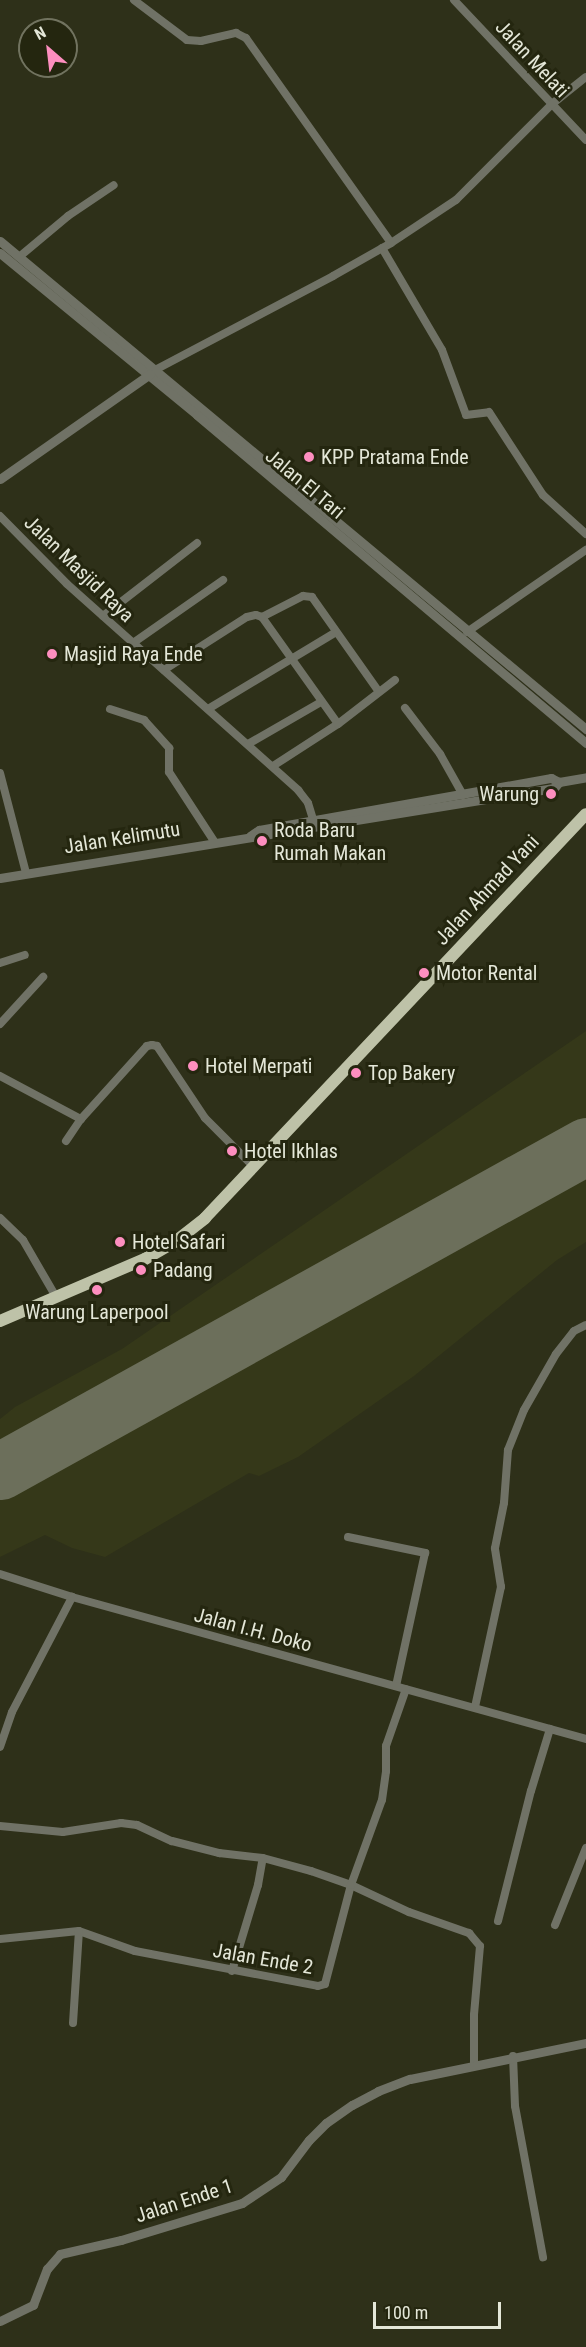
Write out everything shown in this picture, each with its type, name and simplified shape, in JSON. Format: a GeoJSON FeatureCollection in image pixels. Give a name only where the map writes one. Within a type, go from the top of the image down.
{"type":"FeatureCollection","features":[{"type":"Feature","properties":{"kind":"highway","name":"Jalan Ahmad Yani"},"geometry":{"type":"LineString","coordinates":[[0,1321],[145,1259],[176,1241],[205,1218],[586,814]]}},
{"type":"Feature","properties":{"kind":"street"},"geometry":{"type":"LineString","coordinates":[[134,0],[177,36],[187,40],[201,41],[236,33],[246,38],[392,243]]}},
{"type":"Feature","properties":{"kind":"street","name":"Jalan Melati"},"geometry":{"type":"LineString","coordinates":[[454,0],[586,140]]}},
{"type":"Feature","properties":{"kind":"street"},"geometry":{"type":"LineString","coordinates":[[0,479],[151,373],[392,243],[456,200],[552,104],[586,77]]}},
{"type":"Feature","properties":{"kind":"street"},"geometry":{"type":"LineString","coordinates":[[19,257],[68,216],[114,185]]}},
{"type":"Feature","properties":{"kind":"street","name":"Jalan El Tari"},"geometry":{"type":"LineString","coordinates":[[0,241],[197,414],[586,729]]}},
{"type":"Feature","properties":{"kind":"street"},"geometry":{"type":"LineString","coordinates":[[382,248],[442,350],[466,416],[489,412],[543,495],[586,534]]}},
{"type":"Feature","properties":{"kind":"street","name":"Jalan El Tari"},"geometry":{"type":"LineString","coordinates":[[0,253],[151,373]]}},
{"type":"Feature","properties":{"kind":"street","name":"Jalan Masjid Raya"},"geometry":{"type":"LineString","coordinates":[[0,516],[103,616],[298,789],[308,803],[314,824]]}},
{"type":"Feature","properties":{"kind":"street"},"geometry":{"type":"LineString","coordinates":[[103,616],[197,543]]}},
{"type":"Feature","properties":{"kind":"street"},"geometry":{"type":"LineString","coordinates":[[467,632],[586,550]]}},
{"type":"Feature","properties":{"kind":"street","name":"Jalan El Tari"},"geometry":{"type":"LineString","coordinates":[[381,565],[586,743]]}},
{"type":"Feature","properties":{"kind":"street"},"geometry":{"type":"LineString","coordinates":[[133,643],[223,580]]}},
{"type":"Feature","properties":{"kind":"street"},"geometry":{"type":"LineString","coordinates":[[164,669],[247,617],[262,617],[303,596],[309,596],[379,692]]}},
{"type":"Feature","properties":{"kind":"street"},"geometry":{"type":"LineString","coordinates":[[262,617],[338,724]]}},
{"type":"Feature","properties":{"kind":"street"},"geometry":{"type":"LineString","coordinates":[[208,709],[289,658],[336,632]]}},
{"type":"Feature","properties":{"kind":"street"},"geometry":{"type":"LineString","coordinates":[[273,766],[338,724],[395,680]]}},
{"type":"Feature","properties":{"kind":"street"},"geometry":{"type":"LineString","coordinates":[[248,744],[321,702]]}},
{"type":"Feature","properties":{"kind":"street"},"geometry":{"type":"LineString","coordinates":[[405,708],[440,754],[462,795]]}},
{"type":"Feature","properties":{"kind":"street"},"geometry":{"type":"LineString","coordinates":[[110,709],[144,720],[169,748],[169,772],[214,841]]}},
{"type":"Feature","properties":{"kind":"street"},"geometry":{"type":"LineString","coordinates":[[0,773],[26,873]]}},
{"type":"Feature","properties":{"kind":"street"},"geometry":{"type":"LineString","coordinates":[[314,824],[551,778],[559,782],[586,777]]}},
{"type":"Feature","properties":{"kind":"street"},"geometry":{"type":"LineString","coordinates":[[314,824],[554,788],[559,782]]}},
{"type":"Feature","properties":{"kind":"street","name":"Jalan Kelimutu"},"geometry":{"type":"LineString","coordinates":[[0,878],[250,836],[259,830],[314,824]]}},
{"type":"Feature","properties":{"kind":"street"},"geometry":{"type":"LineString","coordinates":[[0,963],[25,954]]}},
{"type":"Feature","properties":{"kind":"street"},"geometry":{"type":"LineString","coordinates":[[0,1024],[43,977]]}},
{"type":"Feature","properties":{"kind":"street"},"geometry":{"type":"LineString","coordinates":[[66,1141],[81,1119],[147,1046],[157,1046],[206,1118],[253,1166]]}},
{"type":"Feature","properties":{"kind":"street"},"geometry":{"type":"LineString","coordinates":[[0,1076],[81,1119]]}},
{"type":"Feature","properties":{"kind":"street"},"geometry":{"type":"LineString","coordinates":[[0,1218],[23,1240],[56,1297]]}},
{"type":"Feature","properties":{"kind":"street"},"geometry":{"type":"LineString","coordinates":[[475,1707],[501,1587],[495,1548],[504,1503],[508,1450],[512,1437],[556,1354],[574,1331],[586,1325]]}},
{"type":"Feature","properties":{"kind":"street"},"geometry":{"type":"LineString","coordinates":[[348,1537],[425,1553],[396,1686]]}},
{"type":"Feature","properties":{"kind":"street","name":"Jalan I.H. Doko"},"geometry":{"type":"LineString","coordinates":[[0,1574],[72,1597],[586,1739]]}},
{"type":"Feature","properties":{"kind":"street"},"geometry":{"type":"LineString","coordinates":[[0,1748],[12,1712],[72,1597]]}},
{"type":"Feature","properties":{"kind":"street","name":"Jalan Ende 2"},"geometry":{"type":"LineString","coordinates":[[0,1939],[79,1931],[135,1951],[318,1986],[325,1984],[351,1885],[382,1800],[386,1771],[386,1746],[406,1689]]}},
{"type":"Feature","properties":{"kind":"street"},"geometry":{"type":"LineString","coordinates":[[498,1921],[531,1791],[550,1729]]}},
{"type":"Feature","properties":{"kind":"street"},"geometry":{"type":"LineString","coordinates":[[0,1826],[63,1832],[121,1823],[136,1825],[172,1841],[219,1853],[263,1858],[351,1885],[409,1912],[469,1933],[480,1946],[476,1978],[474,2065]]}},
{"type":"Feature","properties":{"kind":"street"},"geometry":{"type":"LineString","coordinates":[[555,1925],[586,1848]]}},
{"type":"Feature","properties":{"kind":"street"},"geometry":{"type":"LineString","coordinates":[[232,1971],[258,1885],[263,1858]]}},
{"type":"Feature","properties":{"kind":"street"},"geometry":{"type":"LineString","coordinates":[[73,2023],[79,1931]]}},
{"type":"Feature","properties":{"kind":"street","name":"Jalan Ende 1"},"geometry":{"type":"LineString","coordinates":[[0,2321],[33,2306],[47,2269],[60,2254],[121,2240],[242,2203],[281,2176],[309,2140],[352,2105],[410,2079],[513,2056],[586,2043]]}},
{"type":"Feature","properties":{"kind":"street"},"geometry":{"type":"LineString","coordinates":[[513,2056],[515,2106],[543,2257]]}},
{"type":"Feature","properties":{"kind":"shaded area"},"geometry":{"type":"Polygon","coordinates":[[[586,1031],[586,1242],[557,1260],[414,1376],[298,1457],[259,1476],[249,1473],[105,1557],[72,1548],[45,1535],[0,1557],[0,1419],[15,1407],[122,1349],[586,1031]]]}},
{"type":"Feature","properties":{"kind":"runway"},"geometry":{"type":"LineString","coordinates":[[0,1471],[586,1146]]}},
{"type":"Feature","properties":{"kind":"place","name":"KPP Pratama Ende"},"geometry":{"type":"Point","coordinates":[309,457]}},
{"type":"Feature","properties":{"kind":"place","name":"Masjid Raya Ende"},"geometry":{"type":"Point","coordinates":[52,654]}},
{"type":"Feature","properties":{"kind":"place","name":"Warung"},"geometry":{"type":"Point","coordinates":[551,794]}},
{"type":"Feature","properties":{"kind":"place","name":"Roda Baru Rumah Makan"},"geometry":{"type":"Point","coordinates":[262,841]}},
{"type":"Feature","properties":{"kind":"place","name":"Motor Rental"},"geometry":{"type":"Point","coordinates":[424,973]}},
{"type":"Feature","properties":{"kind":"place","name":"Hotel Merpati"},"geometry":{"type":"Point","coordinates":[193,1066]}},
{"type":"Feature","properties":{"kind":"place","name":"Top Bakery"},"geometry":{"type":"Point","coordinates":[356,1073]}},
{"type":"Feature","properties":{"kind":"place","name":"Hotel Ikhlas"},"geometry":{"type":"Point","coordinates":[232,1151]}},
{"type":"Feature","properties":{"kind":"place","name":"Hotel Safari"},"geometry":{"type":"Point","coordinates":[120,1242]}},
{"type":"Feature","properties":{"kind":"place","name":"Padang"},"geometry":{"type":"Point","coordinates":[141,1270]}},
{"type":"Feature","properties":{"kind":"place","name":"Warung Laperpool"},"geometry":{"type":"Point","coordinates":[97,1290]}}]}
